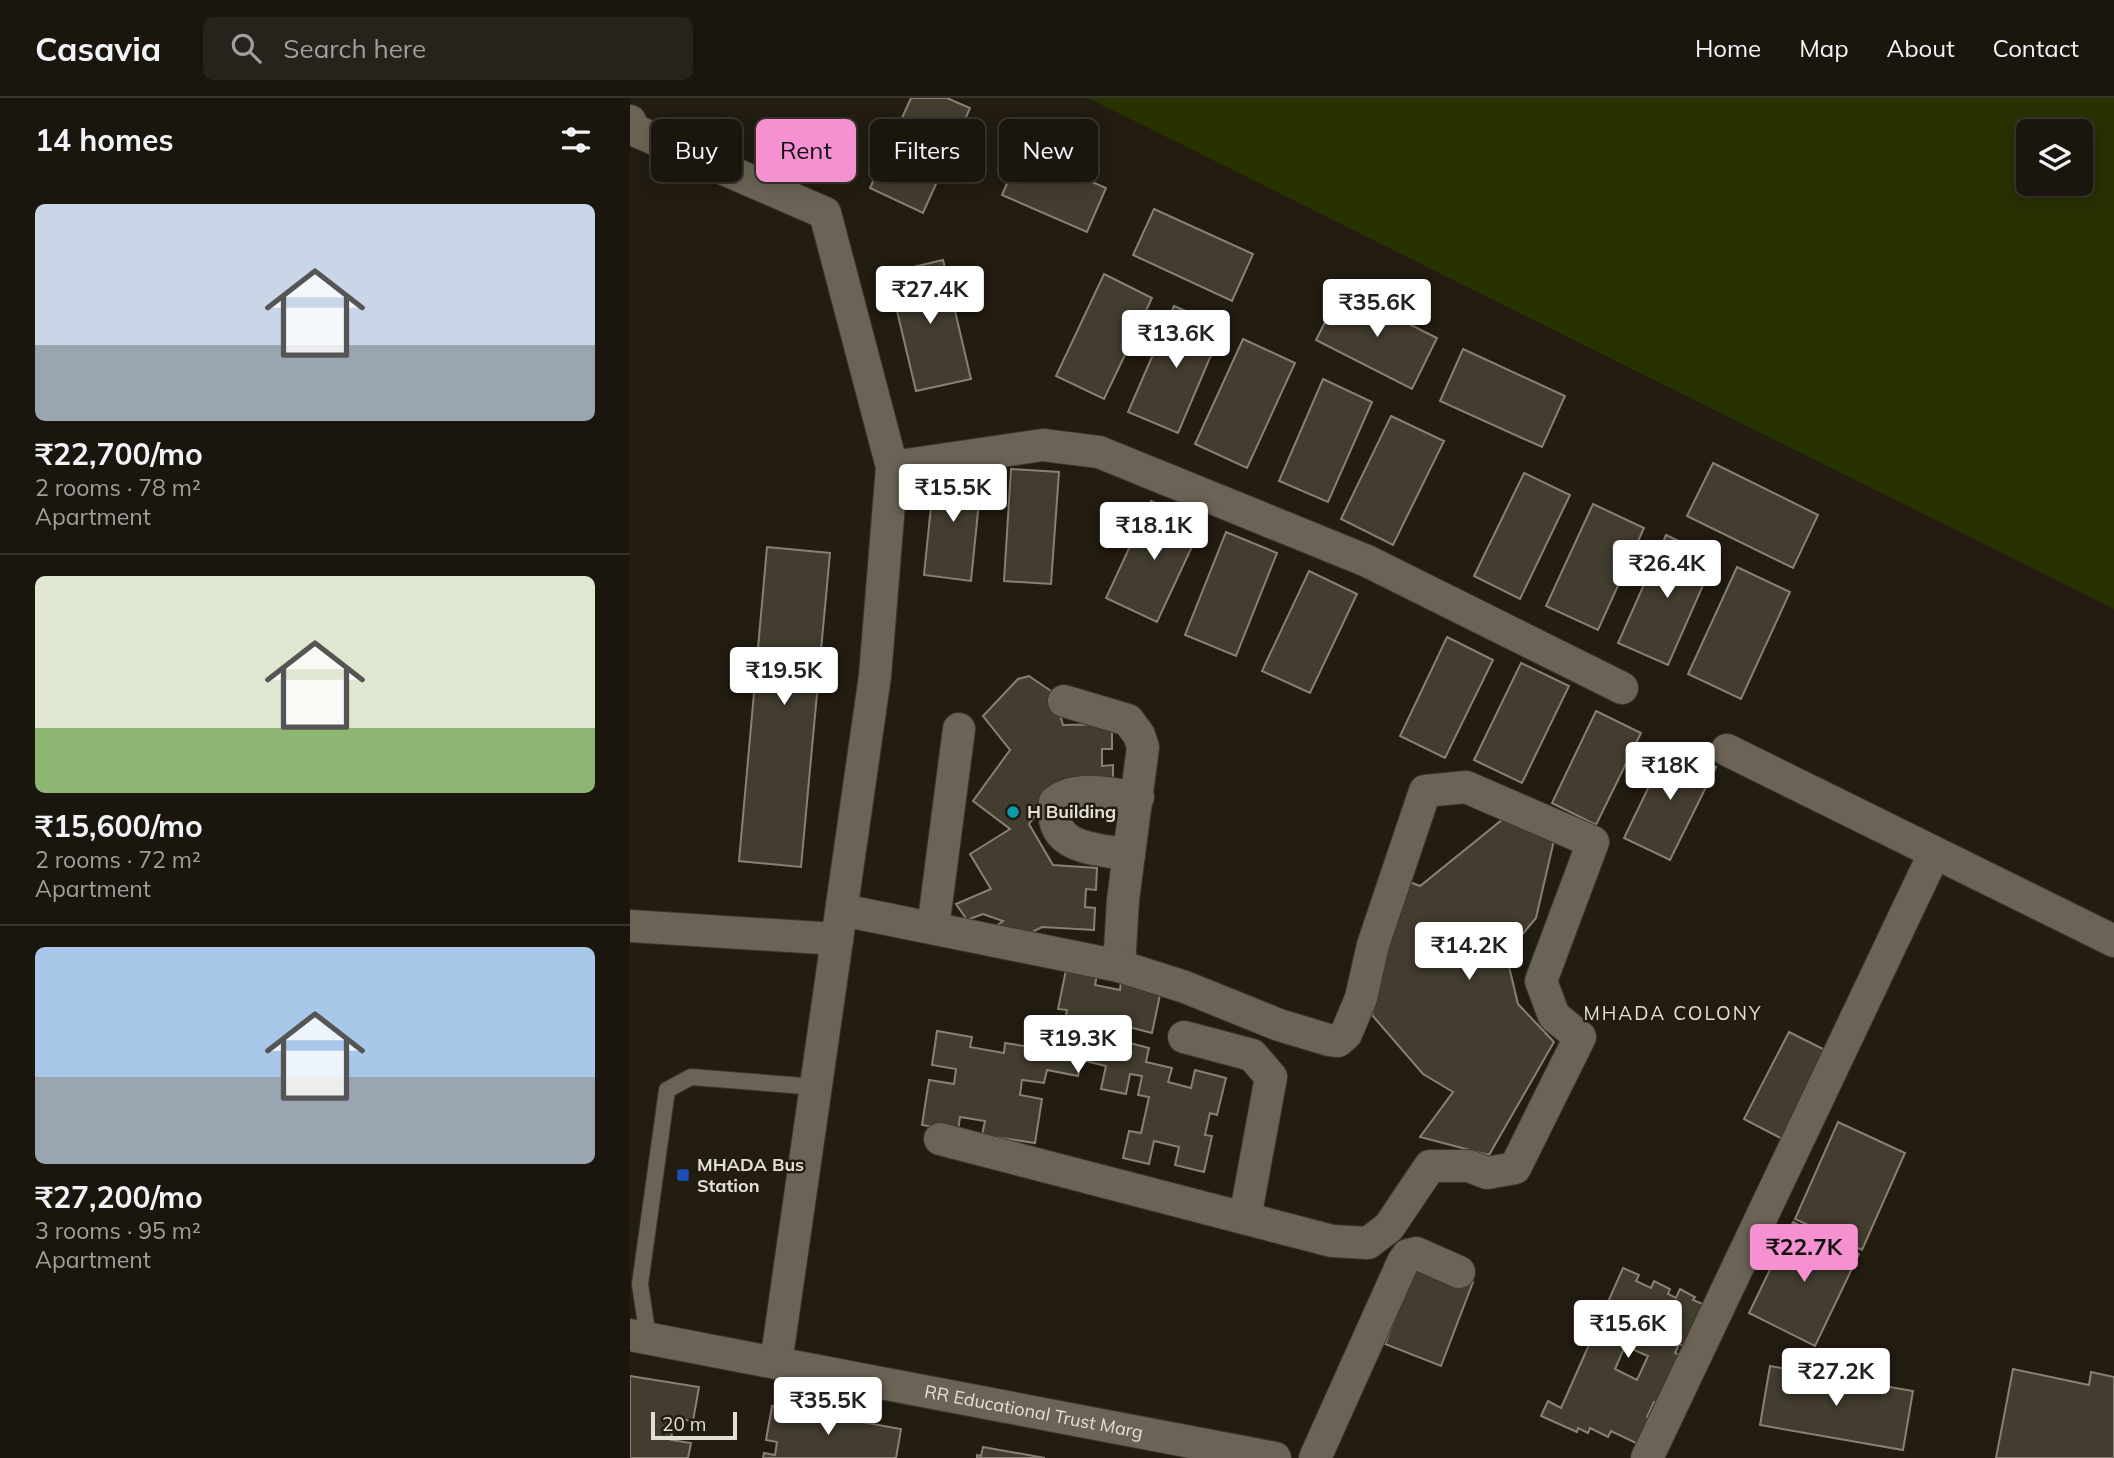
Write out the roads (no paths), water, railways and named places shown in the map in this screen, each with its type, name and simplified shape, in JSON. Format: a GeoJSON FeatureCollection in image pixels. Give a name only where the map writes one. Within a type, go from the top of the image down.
{"type":"FeatureCollection","features":[{"type":"Feature","properties":{"kind":"street"},"geometry":{"type":"LineString","coordinates":[[630,121],[634,130],[825,213],[892,467],[875,676],[776,1363]]}},
{"type":"Feature","properties":{"kind":"street"},"geometry":{"type":"LineString","coordinates":[[892,467],[1043,445],[1099,453],[1367,561],[1622,688]]}},
{"type":"Feature","properties":{"kind":"street"},"geometry":{"type":"LineString","coordinates":[[1063,701],[1128,720],[1139,734],[1143,747],[1123,900],[1119,966]]}},
{"type":"Feature","properties":{"kind":"street"},"geometry":{"type":"LineString","coordinates":[[933,928],[959,729]]}},
{"type":"Feature","properties":{"kind":"street"},"geometry":{"type":"LineString","coordinates":[[1727,750],[2114,941]]}},
{"type":"Feature","properties":{"kind":"street"},"geometry":{"type":"LineString","coordinates":[[630,926],[839,925],[933,928],[1119,966],[1185,987],[1279,1025],[1338,1041],[1346,1034],[1361,998],[1373,945],[1425,791],[1466,787],[1593,842],[1541,981],[1554,1016],[1580,1037],[1515,1168],[1487,1173],[1469,1166],[1430,1166],[1389,1227],[1368,1243],[1332,1241],[940,1139]]}},
{"type":"Feature","properties":{"kind":"street"},"geometry":{"type":"LineString","coordinates":[[1129,855],[1072,844],[1058,831],[1053,815],[1055,802],[1062,795],[1074,792],[1138,797]]}},
{"type":"Feature","properties":{"kind":"street"},"geometry":{"type":"LineString","coordinates":[[1647,1458],[1934,853]]}},
{"type":"Feature","properties":{"kind":"street"},"geometry":{"type":"LineString","coordinates":[[1184,1037],[1252,1055],[1271,1077],[1245,1218]]}},
{"type":"Feature","properties":{"kind":"street"},"geometry":{"type":"LineString","coordinates":[[1315,1458],[1408,1255],[1416,1253],[1459,1272]]}},
{"type":"Feature","properties":{"kind":"street","name":"RR Educational Trust Marg"},"geometry":{"type":"LineString","coordinates":[[639,1337],[1275,1458]]}},
{"type":"Feature","properties":{"kind":"lane"},"geometry":{"type":"LineString","coordinates":[[639,1337],[640,1284],[667,1090],[691,1077],[816,1087]]}},
{"type":"Feature","properties":{"kind":"place","name":"H Building"},"geometry":{"type":"Point","coordinates":[1013,812]}},
{"type":"Feature","properties":{"kind":"place","name":"MHADA Bus Station"},"geometry":{"type":"Point","coordinates":[683,1175]}},
{"type":"Feature","properties":{"kind":"district","name":"MHADA COLONY"},"geometry":{"type":"Point","coordinates":[1673,1013]}}]}
